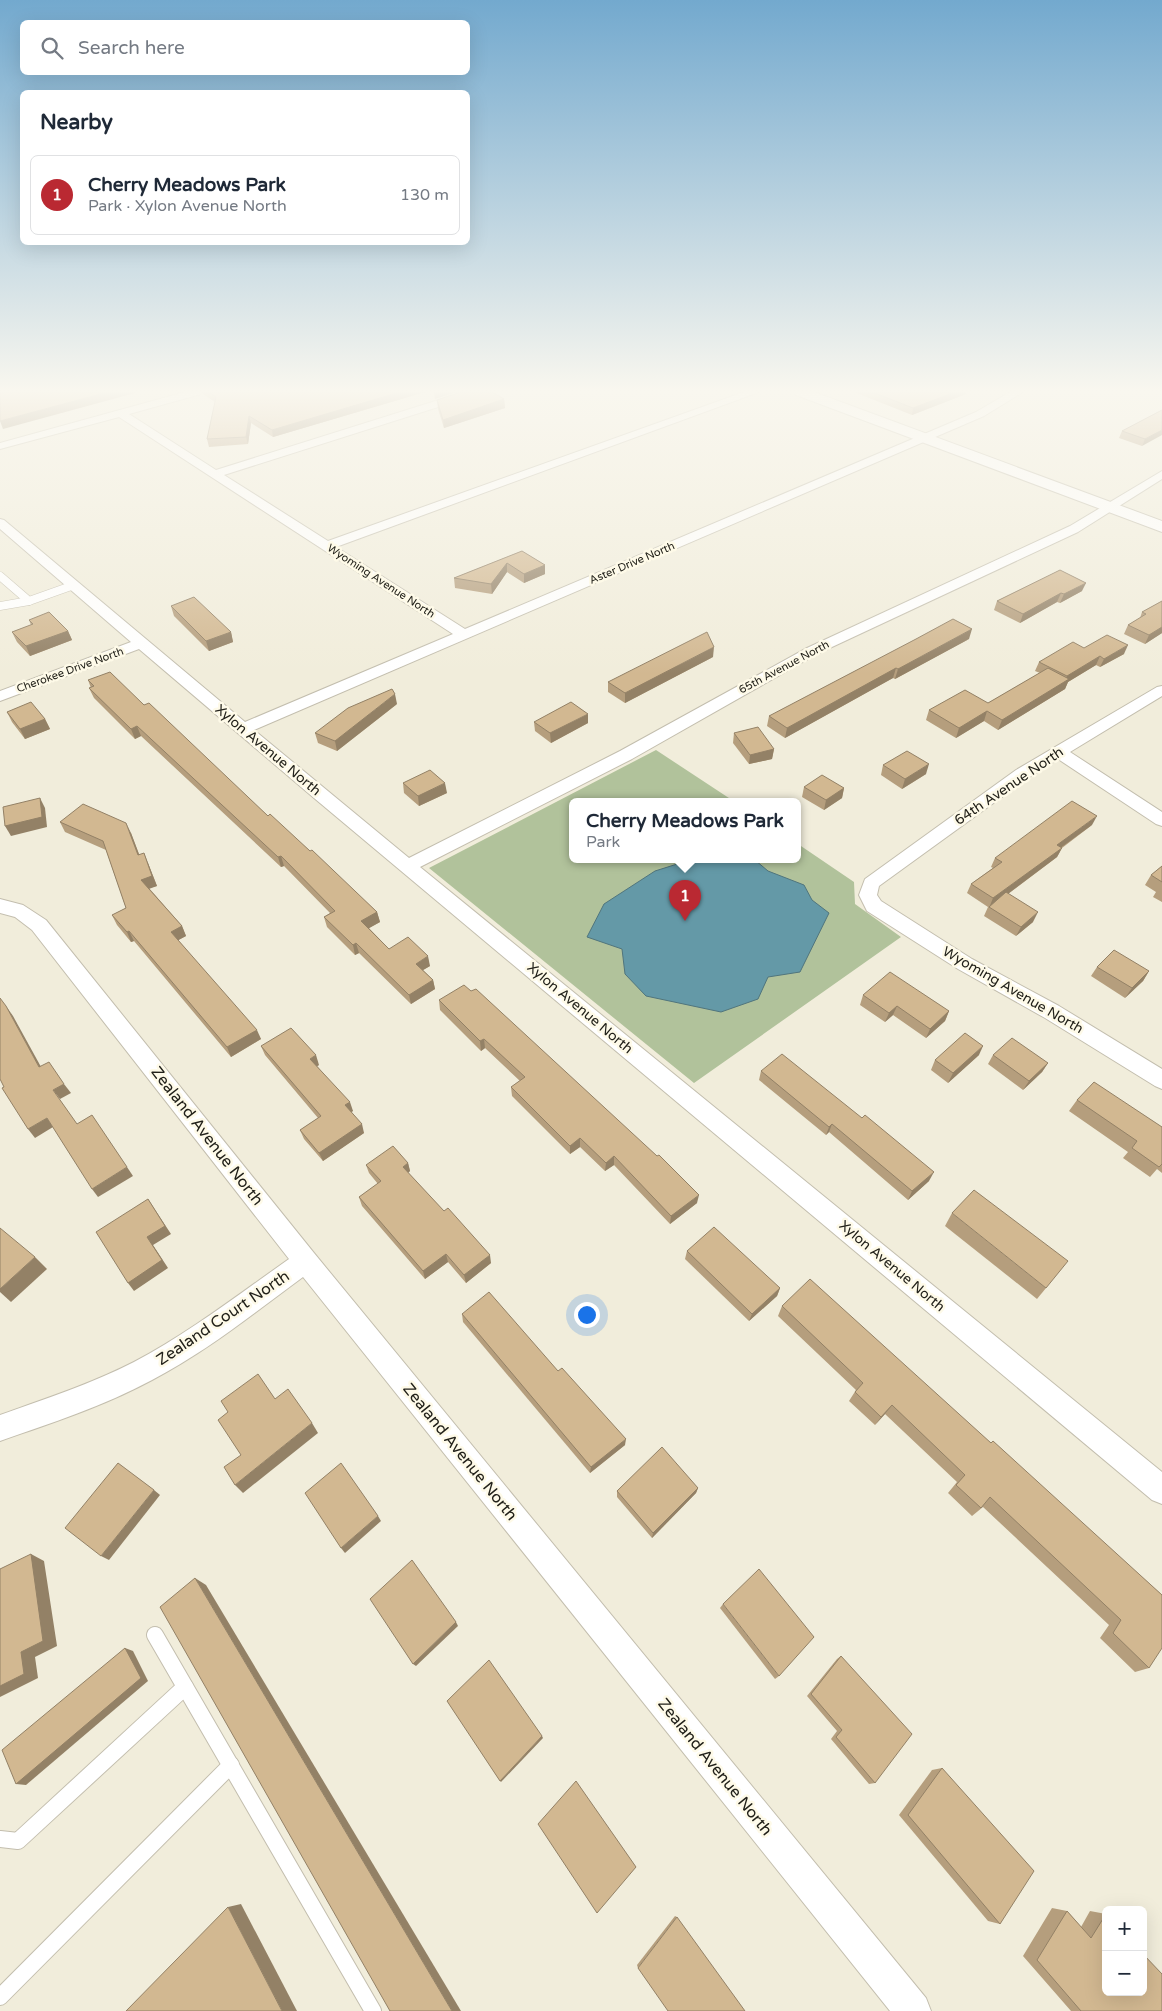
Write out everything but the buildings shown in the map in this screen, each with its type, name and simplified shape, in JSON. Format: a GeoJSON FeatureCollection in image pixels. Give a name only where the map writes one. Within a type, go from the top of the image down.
{"type":"FeatureCollection","features":[{"type":"Feature","properties":{"kind":"street","name":"Wyoming Avenue North"},"geometry":{"type":"LineString","coordinates":[[232,486],[464,635]]}},
{"type":"Feature","properties":{"kind":"street"},"geometry":{"type":"LineString","coordinates":[[326,546],[493,486]]}},
{"type":"Feature","properties":{"kind":"street","name":"Aster Drive North"},"geometry":{"type":"LineString","coordinates":[[243,729],[814,486]]}},
{"type":"Feature","properties":{"kind":"street"},"geometry":{"type":"LineString","coordinates":[[1049,486],[1162,527]]}},
{"type":"Feature","properties":{"kind":"street","name":"65th Avenue North"},"geometry":{"type":"LineString","coordinates":[[408,866],[626,755],[812,651],[1074,529],[1143,486]]}},
{"type":"Feature","properties":{"kind":"street","name":"Xylon Avenue North"},"geometry":{"type":"LineString","coordinates":[[0,523],[243,729],[1162,1490]]}},
{"type":"Feature","properties":{"kind":"street","name":"Cherokee Drive North"},"geometry":{"type":"LineString","coordinates":[[0,696],[141,643]]}},
{"type":"Feature","properties":{"kind":"street","name":"64th Avenue North"},"geometry":{"type":"LineString","coordinates":[[868,896],[871,883],[1022,774],[1162,690]]}},
{"type":"Feature","properties":{"kind":"street"},"geometry":{"type":"LineString","coordinates":[[1058,752],[1162,820]]}},
{"type":"Feature","properties":{"kind":"street","name":"Wyoming Avenue North"},"geometry":{"type":"LineString","coordinates":[[868,896],[874,906],[965,964],[1060,1016],[1162,1080]]}},
{"type":"Feature","properties":{"kind":"street","name":"Zealand Avenue North"},"geometry":{"type":"LineString","coordinates":[[0,906],[6,906],[26,913],[39,925],[305,1261],[913,2011]]}},
{"type":"Feature","properties":{"kind":"street","name":"Zealand Court North"},"geometry":{"type":"LineString","coordinates":[[0,1428],[87,1397],[161,1361],[226,1319],[305,1261]]}},
{"type":"Feature","properties":{"kind":"lane"},"geometry":{"type":"LineString","coordinates":[[0,576],[29,600]]}},
{"type":"Feature","properties":{"kind":"lane"},"geometry":{"type":"LineString","coordinates":[[0,606],[29,600],[74,585]]}},
{"type":"Feature","properties":{"kind":"lane"},"geometry":{"type":"LineString","coordinates":[[155,1636],[373,2011]]}},
{"type":"Feature","properties":{"kind":"lane"},"geometry":{"type":"LineString","coordinates":[[0,1839],[18,1841],[185,1688]]}},
{"type":"Feature","properties":{"kind":"lane"},"geometry":{"type":"LineString","coordinates":[[0,1997],[231,1766]]}},
{"type":"Feature","properties":{"kind":"green space"},"geometry":{"type":"Polygon","coordinates":[[[656,750],[729,798],[569,798],[569,863],[801,863],[801,846],[854,882],[855,904],[901,937],[694,1083],[429,868],[656,750]]]}},
{"type":"Feature","properties":{"kind":"water"},"geometry":{"type":"Polygon","coordinates":[[[680,863],[759,863],[768,871],[804,885],[812,900],[829,913],[800,972],[768,977],[758,999],[721,1012],[646,996],[625,974],[622,949],[587,937],[604,904],[655,871],[680,863]]]}},
{"type":"Feature","properties":{"kind":"place","name":"Cherry Meadows Park"},"geometry":{"type":"Point","coordinates":[685,921]}}]}
